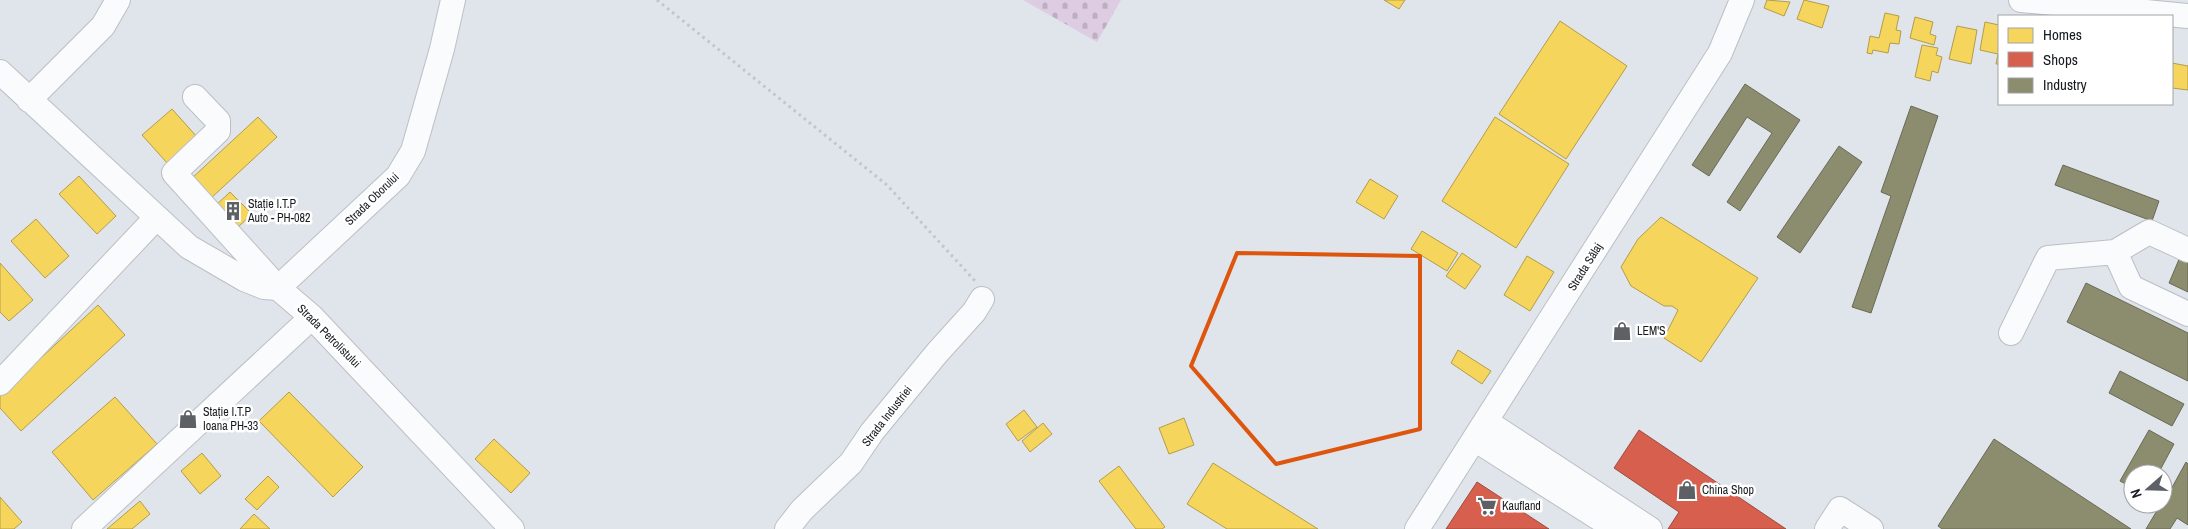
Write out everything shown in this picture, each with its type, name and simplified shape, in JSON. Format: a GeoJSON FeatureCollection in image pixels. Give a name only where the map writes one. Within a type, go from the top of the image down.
{"type":"FeatureCollection","features":[{"type":"Feature","properties":{"kind":"street"},"geometry":{"type":"LineString","coordinates":[[0,72],[29,100],[103,26],[118,0]]}},
{"type":"Feature","properties":{"kind":"street","name":"Strada Oborului"},"geometry":{"type":"LineString","coordinates":[[278,288],[398,176],[413,151],[442,48],[453,0]]}},
{"type":"Feature","properties":{"kind":"street","name":"Strada Sălaj"},"geometry":{"type":"LineString","coordinates":[[1417,529],[1482,431],[1720,53],[1742,0]]}},
{"type":"Feature","properties":{"kind":"street"},"geometry":{"type":"LineString","coordinates":[[2021,0],[2188,16]]}},
{"type":"Feature","properties":{"kind":"street"},"geometry":{"type":"LineString","coordinates":[[195,97],[218,121],[218,131],[174,173],[278,288]]}},
{"type":"Feature","properties":{"kind":"street","name":"Strada Petrolistului"},"geometry":{"type":"LineString","coordinates":[[29,100],[189,247],[220,267],[264,287],[278,288],[312,317],[512,529]]}},
{"type":"Feature","properties":{"kind":"street"},"geometry":{"type":"LineString","coordinates":[[0,383],[156,218]]}},
{"type":"Feature","properties":{"kind":"street"},"geometry":{"type":"LineString","coordinates":[[2011,333],[2048,258],[2115,252],[2149,232],[2188,250]]}},
{"type":"Feature","properties":{"kind":"street"},"geometry":{"type":"LineString","coordinates":[[2115,252],[2131,287],[2188,314]]}},
{"type":"Feature","properties":{"kind":"street","name":"Strada Industriei"},"geometry":{"type":"LineString","coordinates":[[788,529],[802,510],[851,463],[878,425],[937,353],[974,312],[982,299]]}},
{"type":"Feature","properties":{"kind":"street"},"geometry":{"type":"LineString","coordinates":[[84,529],[312,317]]}},
{"type":"Feature","properties":{"kind":"street"},"geometry":{"type":"LineString","coordinates":[[1482,431],[1616,529]]}},
{"type":"Feature","properties":{"kind":"street"},"geometry":{"type":"LineString","coordinates":[[1482,431],[1650,529]]}},
{"type":"Feature","properties":{"kind":"street"},"geometry":{"type":"LineString","coordinates":[[1826,529],[1840,509],[1871,529]]}},
{"type":"Feature","properties":{"kind":"path"},"geometry":{"type":"LineString","coordinates":[[658,0],[887,185],[976,281],[982,299]]}},
{"type":"Feature","properties":{"kind":"highlighted area"},"geometry":{"type":"Polygon","coordinates":[[[1237,253],[1420,256],[1420,429],[1276,464],[1191,366],[1237,253]]]}},
{"type":"Feature","properties":{"kind":"green space"},"geometry":{"type":"Polygon","coordinates":[[[1023,0],[1121,0],[1097,42],[1023,0]]]}},
{"type":"Feature","properties":{"kind":"building: Homes"},"geometry":{"type":"Polygon","coordinates":[[[1384,0],[1405,0],[1399,9],[1384,0]]]}},
{"type":"Feature","properties":{"kind":"building: Homes"},"geometry":{"type":"Polygon","coordinates":[[[1767,0],[1790,2],[1784,16],[1764,8],[1767,0]]]}},
{"type":"Feature","properties":{"kind":"building: Homes"},"geometry":{"type":"Polygon","coordinates":[[[1804,0],[1829,6],[1822,28],[1797,19],[1804,0]]]}},
{"type":"Feature","properties":{"kind":"building: Homes"},"geometry":{"type":"Polygon","coordinates":[[[1885,13],[1899,16],[1896,30],[1901,31],[1899,44],[1890,43],[1888,53],[1873,50],[1872,54],[1867,53],[1870,36],[1879,38],[1885,13]]]}},
{"type":"Feature","properties":{"kind":"building: Homes"},"geometry":{"type":"Polygon","coordinates":[[[1915,17],[1933,22],[1930,34],[1936,36],[1934,45],[1910,38],[1915,17]]]}},
{"type":"Feature","properties":{"kind":"building: Homes"},"geometry":{"type":"Polygon","coordinates":[[[1560,21],[1627,66],[1566,159],[1499,114],[1560,21]]]}},
{"type":"Feature","properties":{"kind":"building: Homes"},"geometry":{"type":"Polygon","coordinates":[[[1985,22],[1998,25],[1998,54],[1980,50],[1985,22]]]}},
{"type":"Feature","properties":{"kind":"building: Homes"},"geometry":{"type":"Polygon","coordinates":[[[1957,26],[1977,30],[1971,64],[1949,59],[1957,26]]]}},
{"type":"Feature","properties":{"kind":"building: Homes"},"geometry":{"type":"Polygon","coordinates":[[[1922,45],[1938,48],[1936,55],[1942,57],[1938,73],[1932,71],[1930,81],[1915,77],[1922,45]]]}},
{"type":"Feature","properties":{"kind":"building: Homes"},"geometry":{"type":"Polygon","coordinates":[[[2173,63],[2188,66],[2188,90],[2173,88],[2173,63]]]}},
{"type":"Feature","properties":{"kind":"building: Homes"},"geometry":{"type":"Polygon","coordinates":[[[172,109],[198,138],[168,164],[142,135],[172,109]]]}},
{"type":"Feature","properties":{"kind":"building: Homes"},"geometry":{"type":"Polygon","coordinates":[[[258,117],[277,137],[210,199],[191,179],[258,117]]]}},
{"type":"Feature","properties":{"kind":"building: Homes"},"geometry":{"type":"Polygon","coordinates":[[[1495,117],[1569,164],[1516,248],[1442,201],[1495,117]]]}},
{"type":"Feature","properties":{"kind":"building: Homes"},"geometry":{"type":"Polygon","coordinates":[[[79,176],[116,216],[97,234],[59,194],[79,176]]]}},
{"type":"Feature","properties":{"kind":"building: Homes"},"geometry":{"type":"Polygon","coordinates":[[[1370,179],[1398,196],[1384,219],[1356,202],[1370,179]]]}},
{"type":"Feature","properties":{"kind":"building: Homes","name":"Stație I.T.P Auto - PH-082"},"geometry":{"type":"Polygon","coordinates":[[[230,192],[252,214],[236,229],[214,207],[230,192]]]}},
{"type":"Feature","properties":{"kind":"building: Homes"},"geometry":{"type":"Polygon","coordinates":[[[1661,217],[1758,278],[1701,362],[1664,338],[1678,310],[1672,306],[1664,306],[1631,286],[1621,267],[1638,239],[1661,217]]]}},
{"type":"Feature","properties":{"kind":"building: Homes"},"geometry":{"type":"Polygon","coordinates":[[[36,219],[69,256],[45,278],[11,241],[36,219]]]}},
{"type":"Feature","properties":{"kind":"building: Homes"},"geometry":{"type":"Polygon","coordinates":[[[1422,231],[1458,253],[1447,271],[1411,249],[1422,231]]]}},
{"type":"Feature","properties":{"kind":"building: Homes"},"geometry":{"type":"Polygon","coordinates":[[[1462,253],[1481,266],[1465,289],[1446,276],[1462,253]]]}},
{"type":"Feature","properties":{"kind":"building: Homes"},"geometry":{"type":"Polygon","coordinates":[[[1527,256],[1554,272],[1530,311],[1504,295],[1527,256]]]}},
{"type":"Feature","properties":{"kind":"building: Homes"},"geometry":{"type":"Polygon","coordinates":[[[0,263],[33,300],[9,321],[0,312],[0,263]]]}},
{"type":"Feature","properties":{"kind":"building: Homes"},"geometry":{"type":"Polygon","coordinates":[[[98,305],[125,335],[21,431],[0,408],[0,396],[98,305]]]}},
{"type":"Feature","properties":{"kind":"building: Homes"},"geometry":{"type":"Polygon","coordinates":[[[1458,350],[1491,371],[1482,384],[1451,363],[1458,350]]]}},
{"type":"Feature","properties":{"kind":"building: Homes"},"geometry":{"type":"Polygon","coordinates":[[[289,392],[363,467],[333,497],[259,421],[289,392]]]}},
{"type":"Feature","properties":{"kind":"building: Homes"},"geometry":{"type":"Polygon","coordinates":[[[115,397],[157,444],[93,500],[52,452],[115,397]]]}},
{"type":"Feature","properties":{"kind":"building: Homes"},"geometry":{"type":"Polygon","coordinates":[[[1024,410],[1037,427],[1018,441],[1006,424],[1024,410]]]}},
{"type":"Feature","properties":{"kind":"building: Homes"},"geometry":{"type":"Polygon","coordinates":[[[1184,418],[1194,445],[1169,454],[1159,428],[1184,418]]]}},
{"type":"Feature","properties":{"kind":"building: Homes"},"geometry":{"type":"Polygon","coordinates":[[[1043,423],[1052,434],[1030,452],[1022,441],[1043,423]]]}},
{"type":"Feature","properties":{"kind":"building: Homes"},"geometry":{"type":"Polygon","coordinates":[[[494,439],[530,473],[511,493],[475,459],[494,439]]]}},
{"type":"Feature","properties":{"kind":"building: Homes"},"geometry":{"type":"Polygon","coordinates":[[[202,453],[221,476],[200,494],[181,471],[202,453]]]}},
{"type":"Feature","properties":{"kind":"building: Homes"},"geometry":{"type":"Polygon","coordinates":[[[1213,463],[1318,529],[1227,529],[1187,504],[1213,463]]]}},
{"type":"Feature","properties":{"kind":"building: Homes"},"geometry":{"type":"Polygon","coordinates":[[[1119,466],[1165,527],[1162,529],[1136,529],[1099,481],[1119,466]]]}},
{"type":"Feature","properties":{"kind":"building: Homes"},"geometry":{"type":"Polygon","coordinates":[[[268,476],[279,487],[257,510],[245,499],[268,476]]]}},
{"type":"Feature","properties":{"kind":"building: Homes"},"geometry":{"type":"Polygon","coordinates":[[[0,497],[22,522],[14,529],[0,529],[0,497]]]}},
{"type":"Feature","properties":{"kind":"building: Homes"},"geometry":{"type":"Polygon","coordinates":[[[140,501],[150,514],[132,529],[107,529],[140,501]]]}},
{"type":"Feature","properties":{"kind":"building: Homes"},"geometry":{"type":"Polygon","coordinates":[[[254,514],[270,529],[240,529],[254,514]]]}},
{"type":"Feature","properties":{"kind":"building: Shops","name":"China Shop"},"geometry":{"type":"Polygon","coordinates":[[[1639,430],[1786,529],[1668,529],[1679,512],[1614,468],[1639,430]]]}},
{"type":"Feature","properties":{"kind":"building: Shops","name":"Kaufland"},"geometry":{"type":"Polygon","coordinates":[[[1477,482],[1549,529],[1446,529],[1477,482]]]}},
{"type":"Feature","properties":{"kind":"building: Industry"},"geometry":{"type":"Polygon","coordinates":[[[1745,84],[1800,120],[1740,211],[1727,202],[1772,133],[1747,117],[1709,176],[1692,165],[1745,84]]]}},
{"type":"Feature","properties":{"kind":"building: Industry"},"geometry":{"type":"Polygon","coordinates":[[[1911,106],[1938,116],[1871,313],[1852,307],[1891,196],[1881,192],[1911,106]]]}},
{"type":"Feature","properties":{"kind":"building: Industry"},"geometry":{"type":"Polygon","coordinates":[[[1839,146],[1862,162],[1800,253],[1777,237],[1839,146]]]}},
{"type":"Feature","properties":{"kind":"building: Industry"},"geometry":{"type":"Polygon","coordinates":[[[2063,165],[2159,201],[2152,221],[2055,185],[2063,165]]]}},
{"type":"Feature","properties":{"kind":"building: Industry"},"geometry":{"type":"Polygon","coordinates":[[[2180,257],[2188,261],[2188,292],[2169,283],[2180,257]]]}},
{"type":"Feature","properties":{"kind":"building: Industry"},"geometry":{"type":"Polygon","coordinates":[[[2086,283],[2188,333],[2188,381],[2067,322],[2086,283]]]}},
{"type":"Feature","properties":{"kind":"building: Industry"},"geometry":{"type":"Polygon","coordinates":[[[2120,371],[2184,404],[2172,426],[2109,393],[2120,371]]]}},
{"type":"Feature","properties":{"kind":"building: Industry"},"geometry":{"type":"Polygon","coordinates":[[[2149,430],[2174,444],[2163,464],[2130,464],[2149,430]]]}},
{"type":"Feature","properties":{"kind":"building: Industry"},"geometry":{"type":"Polygon","coordinates":[[[1994,439],[2131,529],[1942,529],[1938,526],[1994,439]]]}},
{"type":"Feature","properties":{"kind":"building: Industry"},"geometry":{"type":"Polygon","coordinates":[[[2186,462],[2188,464],[2188,525],[2177,518],[2170,529],[2146,529],[2155,514],[2173,514],[2173,486],[2186,462]]]}},
{"type":"Feature","properties":{"kind":"place","name":"Stație I.T.P Auto - PH-082"},"geometry":{"type":"Point","coordinates":[233,211]}},
{"type":"Feature","properties":{"kind":"place","name":"LEM'S"},"geometry":{"type":"Point","coordinates":[1622,331]}},
{"type":"Feature","properties":{"kind":"place","name":"Stație I.T.P Ioana PH-33"},"geometry":{"type":"Point","coordinates":[188,419]}},
{"type":"Feature","properties":{"kind":"place","name":"China Shop"},"geometry":{"type":"Point","coordinates":[1687,490]}},
{"type":"Feature","properties":{"kind":"place","name":"Kaufland"},"geometry":{"type":"Point","coordinates":[1487,506]}}]}
